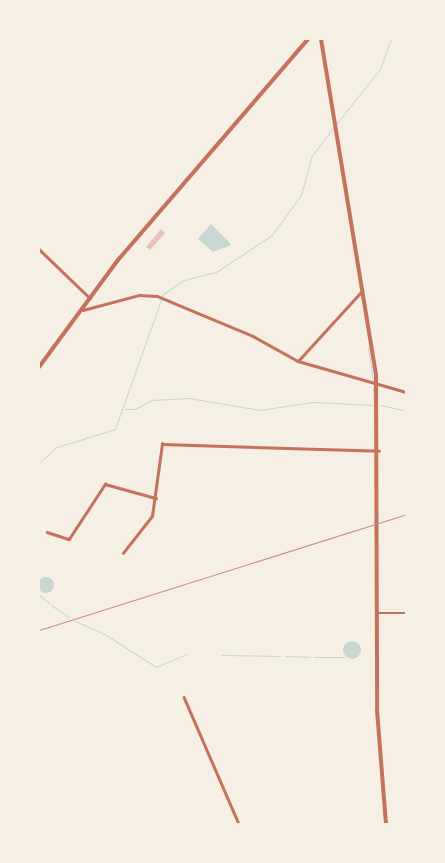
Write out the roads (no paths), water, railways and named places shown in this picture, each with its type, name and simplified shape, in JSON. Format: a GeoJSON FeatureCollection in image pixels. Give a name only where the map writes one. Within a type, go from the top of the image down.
{"type":"FeatureCollection","features":[{"type":"Feature","properties":{"kind":"street"},"geometry":{"type":"LineString","coordinates":[[39,367],[83,310],[90,298],[308,39]]}},
{"type":"Feature","properties":{"kind":"street"},"geometry":{"type":"LineString","coordinates":[[321,39],[332,123],[362,291],[376,384],[379,451],[378,736],[386,824]]}},
{"type":"Feature","properties":{"kind":"street"},"geometry":{"type":"LineString","coordinates":[[39,249],[90,298]]}},
{"type":"Feature","properties":{"kind":"street"},"geometry":{"type":"LineString","coordinates":[[298,361],[362,291]]}},
{"type":"Feature","properties":{"kind":"street"},"geometry":{"type":"LineString","coordinates":[[83,310],[139,296],[165,298],[298,361],[406,392]]}},
{"type":"Feature","properties":{"kind":"street"},"geometry":{"type":"LineString","coordinates":[[123,554],[150,521],[156,498],[162,444],[379,451]]}},
{"type":"Feature","properties":{"kind":"street"},"geometry":{"type":"LineString","coordinates":[[47,532],[70,539],[105,484],[156,498]]}},
{"type":"Feature","properties":{"kind":"street"},"geometry":{"type":"LineString","coordinates":[[378,613],[406,614]]}},
{"type":"Feature","properties":{"kind":"street"},"geometry":{"type":"LineString","coordinates":[[184,697],[239,824]]}},
{"type":"Feature","properties":{"kind":"waterway"},"geometry":{"type":"LineString","coordinates":[[337,123],[380,69],[391,39]]}},
{"type":"Feature","properties":{"kind":"waterway"},"geometry":{"type":"LineString","coordinates":[[39,463],[57,447],[115,429],[163,294],[184,280],[216,272],[272,235],[301,195],[311,157],[334,126]]}},
{"type":"Feature","properties":{"kind":"waterway"},"geometry":{"type":"LineString","coordinates":[[368,347],[373,381]]}},
{"type":"Feature","properties":{"kind":"waterway"},"geometry":{"type":"LineString","coordinates":[[125,409],[135,409],[151,400],[189,398],[259,410],[313,402],[374,405],[373,387]]}},
{"type":"Feature","properties":{"kind":"waterway"},"geometry":{"type":"LineString","coordinates":[[381,405],[406,411]]}},
{"type":"Feature","properties":{"kind":"waterway"},"geometry":{"type":"LineString","coordinates":[[39,595],[49,603]]}},
{"type":"Feature","properties":{"kind":"waterway"},"geometry":{"type":"LineString","coordinates":[[51,605],[69,617]]}},
{"type":"Feature","properties":{"kind":"waterway"},"geometry":{"type":"LineString","coordinates":[[75,621],[106,635],[156,667],[186,654]]}},
{"type":"Feature","properties":{"kind":"waterway"},"geometry":{"type":"LineString","coordinates":[[222,655],[280,656]]}},
{"type":"Feature","properties":{"kind":"waterway"},"geometry":{"type":"LineString","coordinates":[[285,656],[310,657]]}},
{"type":"Feature","properties":{"kind":"waterway"},"geometry":{"type":"LineString","coordinates":[[314,657],[345,657]]}},
{"type":"Feature","properties":{"kind":"railway"},"geometry":{"type":"LineString","coordinates":[[39,630],[406,514]]}}]}
